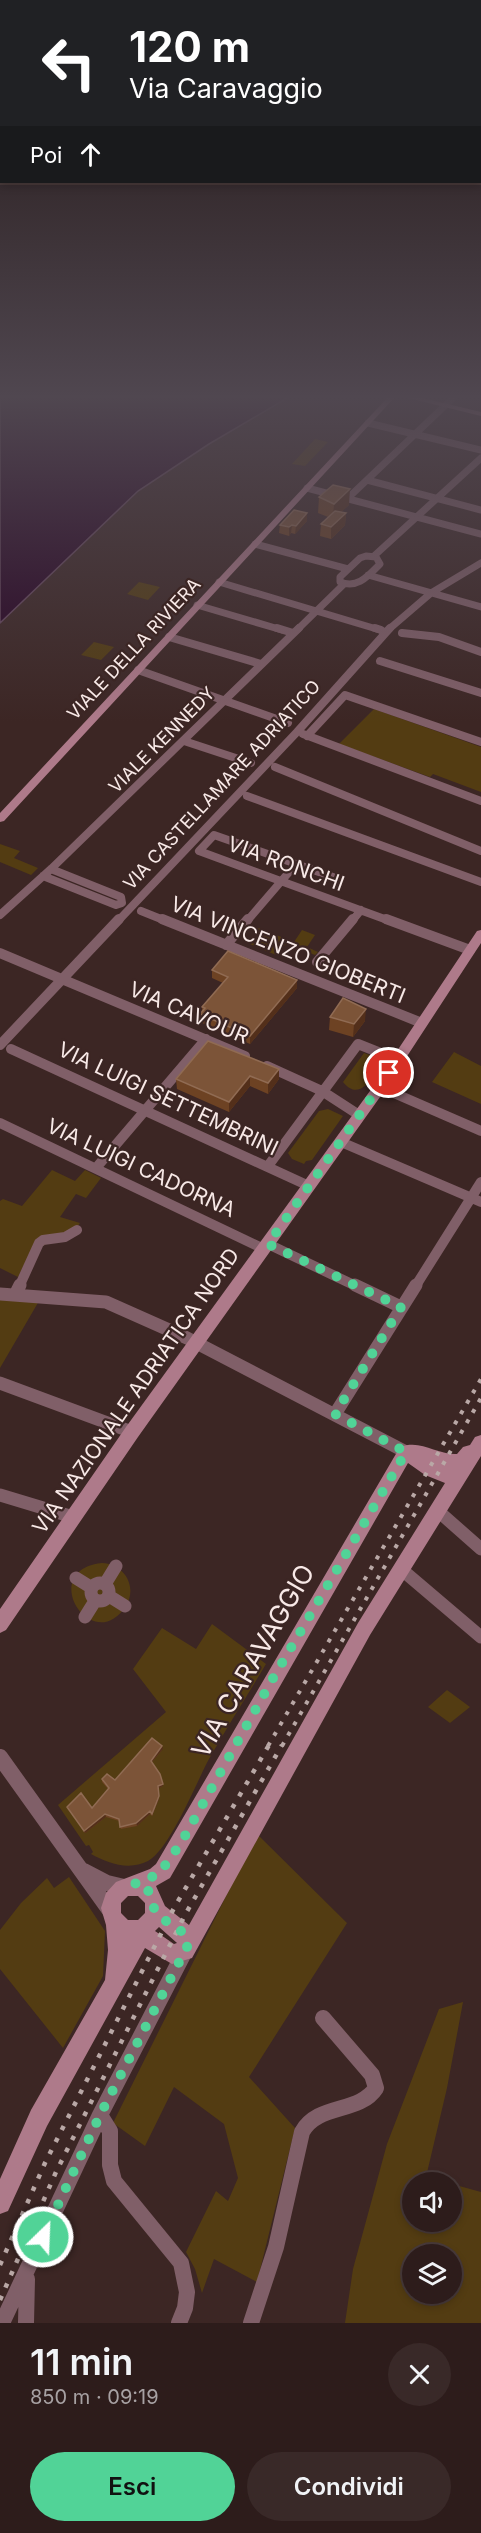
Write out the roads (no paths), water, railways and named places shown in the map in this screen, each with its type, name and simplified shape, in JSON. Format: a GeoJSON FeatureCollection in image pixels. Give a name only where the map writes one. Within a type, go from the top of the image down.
{"type":"FeatureCollection","features":[{"type":"Feature","properties":{"kind":"street","name":"VIALE DELLA RIVIERA"},"geometry":{"type":"LineString","coordinates":[[0,819],[291,505]]}},
{"type":"Feature","properties":{"kind":"street"},"geometry":{"type":"LineString","coordinates":[[374,505],[481,534]]}},
{"type":"Feature","properties":{"kind":"street"},"geometry":{"type":"LineString","coordinates":[[374,556],[380,564],[356,584],[344,584],[339,579],[360,558],[374,556],[431,505]]}},
{"type":"Feature","properties":{"kind":"street"},"geometry":{"type":"LineString","coordinates":[[463,505],[481,510]]}},
{"type":"Feature","properties":{"kind":"street"},"geometry":{"type":"LineString","coordinates":[[255,544],[348,569]]}},
{"type":"Feature","properties":{"kind":"street","name":"VIA CASTELLAMARE ADRIATICO"},"geometry":{"type":"LineString","coordinates":[[5,1047],[63,980],[297,732],[387,631],[431,593],[481,563]]}},
{"type":"Feature","properties":{"kind":"street"},"geometry":{"type":"LineString","coordinates":[[368,575],[481,607]]}},
{"type":"Feature","properties":{"kind":"street"},"geometry":{"type":"LineString","coordinates":[[219,582],[381,630]]}},
{"type":"Feature","properties":{"kind":"street","name":"VIALE KENNEDY"},"geometry":{"type":"LineString","coordinates":[[0,915],[51,869],[344,584]]}},
{"type":"Feature","properties":{"kind":"street"},"geometry":{"type":"LineString","coordinates":[[197,605],[293,633]]}},
{"type":"Feature","properties":{"kind":"street"},"geometry":{"type":"LineString","coordinates":[[402,633],[439,637],[481,652]]}},
{"type":"Feature","properties":{"kind":"street"},"geometry":{"type":"LineString","coordinates":[[169,637],[261,664]]}},
{"type":"Feature","properties":{"kind":"street"},"geometry":{"type":"LineString","coordinates":[[380,661],[481,693]]}},
{"type":"Feature","properties":{"kind":"street"},"geometry":{"type":"LineString","coordinates":[[138,670],[288,723]]}},
{"type":"Feature","properties":{"kind":"street"},"geometry":{"type":"LineString","coordinates":[[307,736],[345,695],[481,742]]}},
{"type":"Feature","properties":{"kind":"street"},"geometry":{"type":"LineString","coordinates":[[297,732],[481,801]]}},
{"type":"Feature","properties":{"kind":"street"},"geometry":{"type":"LineString","coordinates":[[184,741],[251,763]]}},
{"type":"Feature","properties":{"kind":"street"},"geometry":{"type":"LineString","coordinates":[[275,767],[481,851]]}},
{"type":"Feature","properties":{"kind":"street"},"geometry":{"type":"LineString","coordinates":[[247,796],[481,882]]}},
{"type":"Feature","properties":{"kind":"street","name":"VIA RONCHI"},"geometry":{"type":"LineString","coordinates":[[296,864],[214,835],[199,851],[470,950]]}},
{"type":"Feature","properties":{"kind":"street"},"geometry":{"type":"LineString","coordinates":[[226,945],[296,864],[333,878]]}},
{"type":"Feature","properties":{"kind":"street"},"geometry":{"type":"LineString","coordinates":[[43,876],[116,905],[122,903],[121,897],[51,869]]}},
{"type":"Feature","properties":{"kind":"street","name":"VIA RONCHI"},"geometry":{"type":"LineString","coordinates":[[317,962],[361,910]]}},
{"type":"Feature","properties":{"kind":"street","name":"VIA VINCENZO GIOBERTI"},"geometry":{"type":"LineString","coordinates":[[141,911],[422,1023]]}},
{"type":"Feature","properties":{"kind":"street","name":"VIA NAZIONALE ADRIATICA NORD"},"geometry":{"type":"LineString","coordinates":[[0,1624],[132,1432],[380,1087],[481,934]]}},
{"type":"Feature","properties":{"kind":"street","name":"VIA CAVOUR"},"geometry":{"type":"LineString","coordinates":[[0,953],[206,1039],[322,1091],[359,1115]]}},
{"type":"Feature","properties":{"kind":"street"},"geometry":{"type":"LineString","coordinates":[[96,1168],[206,1039]]}},
{"type":"Feature","properties":{"kind":"street"},"geometry":{"type":"LineString","coordinates":[[268,1166],[358,1044],[398,1060]]}},
{"type":"Feature","properties":{"kind":"street","name":"VIA LUIGI SETTEMBRINI"},"geometry":{"type":"LineString","coordinates":[[5,1047],[309,1186]]}},
{"type":"Feature","properties":{"kind":"street"},"geometry":{"type":"LineString","coordinates":[[380,1087],[481,1131]]}},
{"type":"Feature","properties":{"kind":"street","name":"VIA LUIGI CADORNA"},"geometry":{"type":"LineString","coordinates":[[0,1123],[401,1307]]}},
{"type":"Feature","properties":{"kind":"street"},"geometry":{"type":"LineString","coordinates":[[341,1142],[476,1200]]}},
{"type":"Feature","properties":{"kind":"street"},"geometry":{"type":"LineString","coordinates":[[335,1414],[401,1307],[476,1200],[481,1182]]}},
{"type":"Feature","properties":{"kind":"street"},"geometry":{"type":"LineString","coordinates":[[15,1295],[39,1243],[65,1237],[77,1230]]}},
{"type":"Feature","properties":{"kind":"street"},"geometry":{"type":"LineString","coordinates":[[0,1294],[106,1302],[197,1343],[406,1452],[419,1463],[445,1476],[452,1476],[481,1442]]}},
{"type":"Feature","properties":{"kind":"street"},"geometry":{"type":"LineString","coordinates":[[0,1383],[132,1432]]}},
{"type":"Feature","properties":{"kind":"street"},"geometry":{"type":"LineString","coordinates":[[2,2323],[100,2115],[180,1954],[295,1747],[437,1510],[452,1476],[481,1433]]}},
{"type":"Feature","properties":{"kind":"street","name":"VIA CARAVAGGIO"},"geometry":{"type":"LineString","coordinates":[[129,1886],[159,1874],[181,1843],[277,1671],[406,1452]]}},
{"type":"Feature","properties":{"kind":"street"},"geometry":{"type":"LineString","coordinates":[[0,1495],[73,1517]]}},
{"type":"Feature","properties":{"kind":"street"},"geometry":{"type":"LineString","coordinates":[[437,1510],[481,1549]]}},
{"type":"Feature","properties":{"kind":"street"},"geometry":{"type":"LineString","coordinates":[[85,1617],[116,1566]]}},
{"type":"Feature","properties":{"kind":"street"},"geometry":{"type":"LineString","coordinates":[[401,1569],[481,1638]]}},
{"type":"Feature","properties":{"kind":"street"},"geometry":{"type":"LineString","coordinates":[[76,1578],[126,1606]]}},
{"type":"Feature","properties":{"kind":"street"},"geometry":{"type":"LineString","coordinates":[[0,1756],[81,1869],[138,1922]]}},
{"type":"Feature","properties":{"kind":"street"},"geometry":{"type":"LineString","coordinates":[[81,1869],[100,1881],[147,1890],[153,1899],[118,1950],[114,1983]]}},
{"type":"Feature","properties":{"kind":"street"},"geometry":{"type":"LineString","coordinates":[[129,1886],[113,1901],[180,1954]]}},
{"type":"Feature","properties":{"kind":"street"},"geometry":{"type":"LineString","coordinates":[[0,2202],[39,2118],[114,1983],[138,1922]]}},
{"type":"Feature","properties":{"kind":"street"},"geometry":{"type":"LineString","coordinates":[[251,2323],[286,2202],[300,2136],[307,2123],[318,2114],[370,2097],[376,2088],[372,2075],[323,2018]]}},
{"type":"Feature","properties":{"kind":"street"},"geometry":{"type":"LineString","coordinates":[[100,2115],[110,2131],[110,2166],[114,2181],[181,2263],[187,2292],[185,2308],[179,2323]]}},
{"type":"Feature","properties":{"kind":"street"},"geometry":{"type":"LineString","coordinates":[[26,2323],[27,2273]]}},
{"type":"Feature","properties":{"kind":"street"},"geometry":{"type":"LineString","coordinates":[[8,2323],[19,2323]]}},
{"type":"Feature","properties":{"kind":"railway"},"geometry":{"type":"LineString","coordinates":[[268,1746],[481,1379]]}},
{"type":"Feature","properties":{"kind":"railway"},"geometry":{"type":"LineString","coordinates":[[282,1746],[481,1398]]}},
{"type":"Feature","properties":{"kind":"railway"},"geometry":{"type":"LineString","coordinates":[[0,2265],[45,2163],[174,1908],[269,1745]]}},
{"type":"Feature","properties":{"kind":"railway"},"geometry":{"type":"LineString","coordinates":[[0,2300],[56,2172],[185,1915],[282,1745]]}}]}
